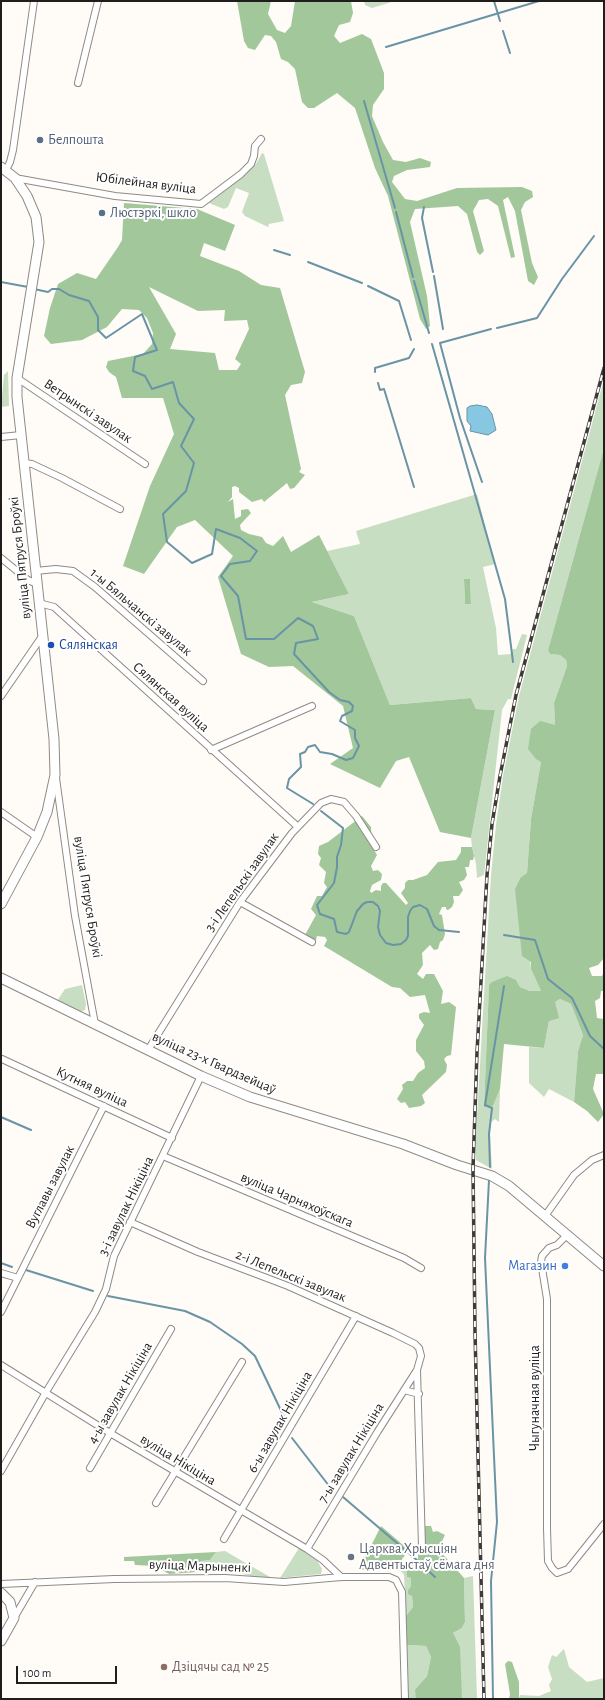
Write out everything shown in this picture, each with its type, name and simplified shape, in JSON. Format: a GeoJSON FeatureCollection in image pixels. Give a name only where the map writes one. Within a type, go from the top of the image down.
{"type":"FeatureCollection","features":[{"type":"Feature","properties":{"kind":"main road"},"geometry":{"type":"LineString","coordinates":[[4,169],[15,178]]}},
{"type":"Feature","properties":{"kind":"main road","name":"вуліца Пятруся Броўкі"},"geometry":{"type":"LineString","coordinates":[[1,904],[37,837],[47,812],[55,775],[54,739],[21,435],[17,378],[39,242],[36,217],[27,196],[15,178]]}},
{"type":"Feature","properties":{"kind":"main road","name":"вуліца 23-х Гвардзейцаў"},"geometry":{"type":"LineString","coordinates":[[1,978],[201,1076],[250,1097],[403,1144],[457,1165],[492,1176],[509,1186],[604,1266]]}},
{"type":"Feature","properties":{"kind":"main road"},"geometry":{"type":"LineString","coordinates":[[1,1593],[10,1602],[14,1618],[1,1641]]}},
{"type":"Feature","properties":{"kind":"street"},"geometry":{"type":"LineString","coordinates":[[4,169],[10,162],[13,150],[34,1]]}},
{"type":"Feature","properties":{"kind":"street"},"geometry":{"type":"LineString","coordinates":[[78,83],[98,1]]}},
{"type":"Feature","properties":{"kind":"street","name":"Юбілейная вуліца"},"geometry":{"type":"LineString","coordinates":[[15,178],[115,196],[201,204],[241,174],[251,164],[255,146],[261,139]]}},
{"type":"Feature","properties":{"kind":"street","name":"Ветрынскі завулак"},"geometry":{"type":"LineString","coordinates":[[17,378],[145,464]]}},
{"type":"Feature","properties":{"kind":"street"},"geometry":{"type":"LineString","coordinates":[[1,437],[21,435]]}},
{"type":"Feature","properties":{"kind":"street"},"geometry":{"type":"LineString","coordinates":[[24,463],[32,464],[62,478],[120,509]]}},
{"type":"Feature","properties":{"kind":"street"},"geometry":{"type":"LineString","coordinates":[[1,558],[28,580],[37,584]]}},
{"type":"Feature","properties":{"kind":"street","name":"1-ы Бяльчанскі завулак"},"geometry":{"type":"LineString","coordinates":[[35,571],[56,569],[73,571],[95,587],[203,681]]}},
{"type":"Feature","properties":{"kind":"street","name":"Сялянская вуліца"},"geometry":{"type":"LineString","coordinates":[[39,603],[54,607],[297,826]]}},
{"type":"Feature","properties":{"kind":"street"},"geometry":{"type":"LineString","coordinates":[[1,696],[43,636]]}},
{"type":"Feature","properties":{"kind":"street","name":"Сялянская вуліца"},"geometry":{"type":"LineString","coordinates":[[211,750],[312,706]]}},
{"type":"Feature","properties":{"kind":"street","name":"вуліца Пятруся Броўкі"},"geometry":{"type":"LineString","coordinates":[[55,775],[76,916],[95,1024]]}},
{"type":"Feature","properties":{"kind":"street","name":"3-і Лепельскі завулак"},"geometry":{"type":"LineString","coordinates":[[148,1050],[240,902],[297,826],[321,803],[332,799],[339,800],[350,807],[376,848]]}},
{"type":"Feature","properties":{"kind":"street"},"geometry":{"type":"LineString","coordinates":[[1,812],[37,837]]}},
{"type":"Feature","properties":{"kind":"street"},"geometry":{"type":"LineString","coordinates":[[240,902],[312,942]]}},
{"type":"Feature","properties":{"kind":"street","name":"Кутняя вуліца"},"geometry":{"type":"LineString","coordinates":[[2,1059],[172,1138]]}},
{"type":"Feature","properties":{"kind":"street","name":"3-і завулак Нікіціна"},"geometry":{"type":"LineString","coordinates":[[1,1471],[46,1392],[95,1312],[106,1288],[114,1256],[201,1076]]}},
{"type":"Feature","properties":{"kind":"street","name":"Вуглавы завулак"},"geometry":{"type":"LineString","coordinates":[[1,1312],[104,1106]]}},
{"type":"Feature","properties":{"kind":"street"},"geometry":{"type":"LineString","coordinates":[[545,1216],[574,1175],[592,1160],[604,1155]]}},
{"type":"Feature","properties":{"kind":"street","name":"вуліца Чарняхоўскага"},"geometry":{"type":"LineString","coordinates":[[163,1156],[404,1258],[421,1268]]}},
{"type":"Feature","properties":{"kind":"street","name":"2-і Лепельскі завулак"},"geometry":{"type":"LineString","coordinates":[[130,1222],[198,1252],[288,1286],[415,1344],[420,1348],[421,1356],[418,1370]]}},
{"type":"Feature","properties":{"kind":"street","name":"Чыгуначная вуліца"},"geometry":{"type":"LineString","coordinates":[[567,1235],[558,1245],[549,1248],[542,1256],[540,1262],[547,1299],[548,1561],[557,1573],[571,1566],[604,1524]]}},
{"type":"Feature","properties":{"kind":"street"},"geometry":{"type":"LineString","coordinates":[[1,1273],[18,1278]]}},
{"type":"Feature","properties":{"kind":"street","name":"6-ы завулак Нікіціна"},"geometry":{"type":"LineString","coordinates":[[224,1539],[356,1316]]}},
{"type":"Feature","properties":{"kind":"street","name":"4-ы завулак Нікіціна"},"geometry":{"type":"LineString","coordinates":[[90,1468],[171,1329]]}},
{"type":"Feature","properties":{"kind":"street"},"geometry":{"type":"LineString","coordinates":[[156,1503],[242,1362]]}},
{"type":"Feature","properties":{"kind":"street","name":"вуліца Нікіціна"},"geometry":{"type":"LineString","coordinates":[[1,1366],[241,1512],[307,1549],[323,1560],[341,1577]]}},
{"type":"Feature","properties":{"kind":"street"},"geometry":{"type":"LineString","coordinates":[[418,1370],[422,1547]]}},
{"type":"Feature","properties":{"kind":"street","name":"7-ы завулак Нікіціна"},"geometry":{"type":"LineString","coordinates":[[307,1549],[404,1390],[418,1370]]}},
{"type":"Feature","properties":{"kind":"street"},"geometry":{"type":"LineString","coordinates":[[404,1390],[419,1394]]}},
{"type":"Feature","properties":{"kind":"street","name":"вуліца Марыненкі"},"geometry":{"type":"LineString","coordinates":[[1,1584],[114,1579],[225,1578],[284,1582],[341,1577],[382,1576],[396,1580],[402,1592],[405,1699]]}},
{"type":"Feature","properties":{"kind":"street"},"geometry":{"type":"LineString","coordinates":[[14,1618],[36,1582]]}},
{"type":"Feature","properties":{"kind":"green space"},"geometry":{"type":"Polygon","coordinates":[[[237,1],[271,1],[268,14],[277,30],[285,33],[291,26],[295,1],[351,1],[353,13],[350,22],[339,25],[334,36],[340,43],[362,34],[371,39],[384,73],[384,89],[373,105],[372,116],[383,142],[393,160],[406,162],[420,158],[431,162],[430,167],[407,170],[394,176],[392,182],[405,199],[417,201],[457,188],[522,187],[532,191],[533,197],[525,202],[521,210],[532,263],[538,277],[534,285],[528,281],[515,211],[508,197],[503,200],[515,257],[511,258],[498,206],[488,199],[479,200],[473,211],[484,251],[480,255],[477,252],[467,214],[458,206],[415,209],[410,222],[427,296],[430,326],[426,329],[420,319],[388,196],[375,168],[355,108],[337,93],[314,108],[308,108],[302,102],[295,69],[288,62],[281,59],[276,42],[271,36],[265,35],[255,50],[248,48],[244,41],[237,1]]]}},
{"type":"Feature","properties":{"kind":"green space"},"geometry":{"type":"Polygon","coordinates":[[[364,1],[395,1],[372,8],[365,5],[364,1]]]}},
{"type":"Feature","properties":{"kind":"green space"},"geometry":{"type":"Polygon","coordinates":[[[262,153],[264,154],[284,221],[269,224],[268,227],[245,216],[242,212],[249,193],[236,188],[228,207],[224,209],[209,203],[244,176],[256,164],[262,153]]]}},
{"type":"Feature","properties":{"kind":"green space"},"geometry":{"type":"Polygon","coordinates":[[[124,203],[197,209],[235,225],[225,251],[204,243],[200,256],[239,271],[261,285],[280,288],[305,372],[302,383],[291,385],[285,395],[301,469],[299,472],[305,475],[294,488],[290,489],[287,483],[264,502],[262,499],[252,502],[239,492],[239,488],[235,486],[232,487],[232,497],[228,502],[233,499],[235,519],[241,516],[241,510],[248,509],[251,513],[240,525],[241,530],[249,534],[262,537],[266,543],[273,546],[283,536],[291,552],[319,535],[349,594],[312,602],[354,616],[390,705],[471,698],[476,709],[495,710],[471,838],[440,832],[409,757],[396,761],[380,788],[330,764],[353,748],[343,706],[293,666],[269,667],[241,654],[218,577],[233,556],[195,520],[177,527],[144,574],[123,566],[150,486],[174,434],[163,398],[122,398],[116,377],[109,372],[106,367],[108,361],[143,354],[152,344],[153,333],[147,318],[139,310],[122,309],[107,327],[82,340],[51,344],[44,336],[50,308],[58,284],[77,273],[96,279],[122,240],[124,203]],[[149,287],[176,334],[170,349],[215,353],[219,370],[237,370],[241,364],[235,359],[249,329],[247,320],[224,321],[225,310],[198,311],[149,287]]]}},
{"type":"Feature","properties":{"kind":"green space"},"geometry":{"type":"Polygon","coordinates":[[[8,371],[9,406],[1,407],[4,375],[8,371]]]}},
{"type":"Feature","properties":{"kind":"green space"},"geometry":{"type":"Polygon","coordinates":[[[604,379],[604,448],[548,650],[551,654],[560,655],[566,660],[567,666],[554,703],[555,725],[541,762],[531,819],[527,873],[521,877],[531,969],[541,991],[530,991],[520,987],[516,980],[489,985],[484,1106],[493,1106],[500,1089],[499,1122],[495,1119],[491,1122],[490,1134],[492,1169],[476,1160],[476,1134],[491,875],[496,825],[503,776],[519,696],[604,379]]]}},
{"type":"Feature","properties":{"kind":"green space"},"geometry":{"type":"Polygon","coordinates":[[[604,448],[604,958],[598,965],[589,968],[592,976],[602,976],[604,972],[604,991],[601,991],[600,998],[595,1001],[597,1018],[604,1019],[604,1074],[596,1074],[593,1089],[604,1114],[598,1122],[587,1111],[574,1102],[578,1051],[583,1035],[571,1004],[560,999],[555,1002],[559,1018],[549,1021],[544,1048],[504,1044],[500,1089],[493,1106],[484,1107],[489,985],[492,982],[507,976],[516,980],[520,987],[530,991],[541,991],[531,969],[531,962],[522,956],[515,889],[521,877],[527,873],[531,819],[541,762],[536,759],[528,749],[531,729],[540,721],[555,725],[554,703],[567,666],[566,660],[560,655],[550,654],[548,650],[604,448]]]}},
{"type":"Feature","properties":{"kind":"green space"},"geometry":{"type":"Polygon","coordinates":[[[477,494],[495,564],[483,567],[496,628],[498,655],[511,654],[513,649],[516,649],[522,634],[527,635],[511,699],[508,699],[502,710],[484,875],[477,878],[471,838],[495,710],[476,709],[471,698],[390,705],[354,616],[312,602],[349,594],[327,551],[360,544],[356,531],[477,494]],[[464,579],[465,604],[471,603],[470,579],[464,579]]]}},
{"type":"Feature","properties":{"kind":"green space"},"geometry":{"type":"Polygon","coordinates":[[[464,579],[470,579],[471,604],[465,604],[464,579]]]}},
{"type":"Feature","properties":{"kind":"green space"},"geometry":{"type":"Polygon","coordinates":[[[362,816],[371,827],[372,847],[377,855],[371,866],[373,871],[378,870],[382,874],[381,880],[372,885],[370,891],[371,893],[376,890],[381,891],[381,886],[383,883],[386,883],[406,905],[408,903],[401,893],[405,888],[405,883],[408,880],[413,880],[427,875],[438,862],[456,860],[461,852],[461,847],[472,847],[474,856],[473,860],[470,860],[469,867],[465,867],[467,875],[464,880],[459,882],[463,890],[459,896],[453,896],[454,902],[452,907],[448,910],[446,907],[442,907],[439,914],[442,915],[445,934],[443,940],[440,942],[438,949],[434,950],[430,945],[422,953],[423,965],[417,974],[423,979],[426,974],[434,974],[443,991],[441,1004],[449,1002],[456,1007],[451,1055],[444,1059],[447,1065],[446,1072],[422,1095],[425,1103],[421,1106],[409,1108],[405,1102],[401,1103],[397,1099],[403,1089],[402,1085],[407,1081],[413,1081],[418,1073],[425,1068],[424,1061],[416,1051],[416,1040],[424,1025],[419,1018],[419,1014],[424,1012],[430,1013],[425,995],[410,997],[400,988],[392,987],[324,946],[327,940],[325,937],[317,936],[316,940],[313,941],[305,935],[316,915],[311,909],[317,896],[322,896],[327,887],[324,883],[326,872],[319,865],[321,858],[318,854],[319,846],[328,842],[362,816]]]}},
{"type":"Feature","properties":{"kind":"green space"},"geometry":{"type":"Polygon","coordinates":[[[82,985],[86,1004],[85,1010],[80,1012],[57,1001],[65,989],[82,985]]]}},
{"type":"Feature","properties":{"kind":"green space"},"geometry":{"type":"Polygon","coordinates":[[[560,999],[571,1004],[583,1035],[578,1051],[574,1102],[549,1089],[544,1097],[529,1083],[529,1047],[544,1048],[549,1021],[555,1002],[560,999]]]}},
{"type":"Feature","properties":{"kind":"green space"},"geometry":{"type":"Polygon","coordinates":[[[381,1526],[409,1550],[402,1559],[403,1568],[359,1570],[381,1526]]]}},
{"type":"Feature","properties":{"kind":"green space"},"geometry":{"type":"Polygon","coordinates":[[[424,1526],[431,1526],[433,1532],[437,1531],[445,1535],[438,1549],[464,1578],[465,1622],[462,1628],[453,1633],[460,1647],[462,1699],[416,1699],[415,1690],[427,1676],[431,1657],[426,1646],[407,1645],[406,1616],[413,1607],[412,1596],[408,1594],[408,1590],[411,1586],[411,1578],[407,1577],[406,1569],[418,1561],[418,1536],[424,1526]]]}},
{"type":"Feature","properties":{"kind":"green space"},"geometry":{"type":"Polygon","coordinates":[[[299,1548],[317,1560],[322,1569],[321,1574],[280,1578],[299,1548]]]}},
{"type":"Feature","properties":{"kind":"green space"},"geometry":{"type":"Polygon","coordinates":[[[225,1551],[270,1577],[254,1577],[235,1572],[197,1572],[201,1561],[210,1560],[216,1552],[225,1551]]]}},
{"type":"Feature","properties":{"kind":"green space"},"geometry":{"type":"Polygon","coordinates":[[[216,1552],[210,1560],[201,1561],[197,1572],[169,1574],[155,1566],[135,1565],[134,1561],[124,1561],[124,1557],[216,1552]]]}},
{"type":"Feature","properties":{"kind":"green space"},"geometry":{"type":"Polygon","coordinates":[[[394,1569],[406,1569],[407,1577],[411,1578],[411,1586],[408,1590],[412,1596],[413,1607],[406,1616],[404,1575],[402,1572],[394,1569]]]}},
{"type":"Feature","properties":{"kind":"green space"},"geometry":{"type":"Polygon","coordinates":[[[473,1576],[477,1699],[462,1699],[453,1633],[462,1628],[465,1622],[464,1578],[473,1576]]]}},
{"type":"Feature","properties":{"kind":"green space"},"geometry":{"type":"Polygon","coordinates":[[[407,1645],[426,1646],[431,1657],[427,1676],[416,1690],[416,1699],[408,1699],[407,1645]]]}},
{"type":"Feature","properties":{"kind":"green space"},"geometry":{"type":"Polygon","coordinates":[[[564,1649],[569,1667],[587,1682],[604,1678],[604,1699],[519,1699],[520,1695],[539,1696],[551,1691],[549,1685],[552,1679],[548,1667],[552,1655],[556,1657],[564,1649]]]}},
{"type":"Feature","properties":{"kind":"green space"},"geometry":{"type":"Polygon","coordinates":[[[508,1661],[512,1662],[519,1682],[519,1699],[509,1699],[510,1694],[505,1664],[508,1661]]]}},
{"type":"Feature","properties":{"kind":"water"},"geometry":{"type":"Polygon","coordinates":[[[477,405],[487,407],[492,414],[496,430],[488,435],[470,431],[471,426],[467,421],[467,408],[477,405]]]}},
{"type":"Feature","properties":{"kind":"waterway"},"geometry":{"type":"LineString","coordinates":[[494,1],[500,21]]}},
{"type":"Feature","properties":{"kind":"waterway"},"geometry":{"type":"LineString","coordinates":[[386,47],[539,1]]}},
{"type":"Feature","properties":{"kind":"waterway"},"geometry":{"type":"LineString","coordinates":[[503,31],[510,53]]}},
{"type":"Feature","properties":{"kind":"waterway"},"geometry":{"type":"LineString","coordinates":[[364,101],[395,208]]}},
{"type":"Feature","properties":{"kind":"waterway"},"geometry":{"type":"LineString","coordinates":[[424,207],[422,218],[433,272]]}},
{"type":"Feature","properties":{"kind":"waterway"},"geometry":{"type":"LineString","coordinates":[[396,212],[413,277]]}},
{"type":"Feature","properties":{"kind":"waterway"},"geometry":{"type":"LineString","coordinates":[[497,328],[537,318],[562,279],[594,236]]}},
{"type":"Feature","properties":{"kind":"waterway"},"geometry":{"type":"LineString","coordinates":[[274,250],[290,255]]}},
{"type":"Feature","properties":{"kind":"waterway"},"geometry":{"type":"LineString","coordinates":[[308,262],[362,283]]}},
{"type":"Feature","properties":{"kind":"waterway"},"geometry":{"type":"LineString","coordinates":[[434,276],[443,329]]}},
{"type":"Feature","properties":{"kind":"waterway"},"geometry":{"type":"LineString","coordinates":[[414,281],[429,333]]}},
{"type":"Feature","properties":{"kind":"waterway"},"geometry":{"type":"LineString","coordinates":[[1,282],[28,287]]}},
{"type":"Feature","properties":{"kind":"waterway"},"geometry":{"type":"LineString","coordinates":[[368,286],[399,301],[411,340]]}},
{"type":"Feature","properties":{"kind":"waterway"},"geometry":{"type":"LineString","coordinates":[[34,289],[48,292],[52,289],[59,289],[69,295],[89,301],[98,317],[98,330],[106,338],[142,314],[157,350],[135,357],[133,371],[145,376],[152,389],[173,382],[179,403],[194,419],[181,446],[194,463],[186,491],[163,514],[167,542],[192,563],[212,554],[216,529],[240,538],[257,551],[250,561],[230,564],[221,576],[238,596],[246,639],[274,639],[298,618],[313,626],[318,639],[296,643],[294,654],[329,692],[340,700],[349,702],[353,706],[352,711],[342,716],[340,721],[355,730],[355,738],[359,746],[353,758],[346,760],[332,754],[320,752],[315,745],[308,747],[305,752],[300,754],[301,767],[289,779],[287,788],[313,804]]}},
{"type":"Feature","properties":{"kind":"waterway"},"geometry":{"type":"LineString","coordinates":[[482,482],[460,418],[440,343],[491,329]]}},
{"type":"Feature","properties":{"kind":"waterway"},"geometry":{"type":"LineString","coordinates":[[432,344],[505,599],[513,662]]}},
{"type":"Feature","properties":{"kind":"waterway"},"geometry":{"type":"LineString","coordinates":[[375,372],[375,368],[409,358],[414,349]]}},
{"type":"Feature","properties":{"kind":"waterway"},"geometry":{"type":"LineString","coordinates":[[378,383],[380,390],[384,389],[414,487]]}},
{"type":"Feature","properties":{"kind":"waterway"},"geometry":{"type":"LineString","coordinates":[[321,811],[343,828],[341,845],[337,857],[334,883],[317,905],[320,914],[334,919],[337,932],[346,934],[349,932],[357,911],[367,902],[373,902],[378,906],[380,911],[378,927],[380,935],[386,943],[393,945],[401,944],[406,940],[408,936],[408,917],[410,911],[413,907],[420,905],[427,909],[434,926],[439,930],[459,932]]}},
{"type":"Feature","properties":{"kind":"waterway"},"geometry":{"type":"LineString","coordinates":[[504,935],[535,940],[548,979],[572,998],[590,1036],[604,1049]]}},
{"type":"Feature","properties":{"kind":"waterway"},"geometry":{"type":"LineString","coordinates":[[490,1167],[489,1134],[492,1108],[485,1105],[504,986]]}},
{"type":"Feature","properties":{"kind":"waterway"},"geometry":{"type":"LineString","coordinates":[[1,1117],[31,1130]]}},
{"type":"Feature","properties":{"kind":"waterway"},"geometry":{"type":"LineString","coordinates":[[489,1180],[485,1258],[497,1522],[491,1581],[493,1699]]}},
{"type":"Feature","properties":{"kind":"waterway"},"geometry":{"type":"LineString","coordinates":[[1,1263],[12,1267]]}},
{"type":"Feature","properties":{"kind":"waterway"},"geometry":{"type":"LineString","coordinates":[[26,1270],[93,1291]]}},
{"type":"Feature","properties":{"kind":"waterway"},"geometry":{"type":"LineString","coordinates":[[108,1296],[185,1311],[210,1322],[242,1344],[255,1356],[286,1421]]}},
{"type":"Feature","properties":{"kind":"waterway"},"geometry":{"type":"LineString","coordinates":[[292,1438],[333,1491]]}},
{"type":"Feature","properties":{"kind":"waterway"},"geometry":{"type":"LineString","coordinates":[[343,1497],[418,1561]]}},
{"type":"Feature","properties":{"kind":"waterway"},"geometry":{"type":"LineString","coordinates":[[423,1566],[435,1577]]}},
{"type":"Feature","properties":{"kind":"railway"},"geometry":{"type":"LineString","coordinates":[[484,1699],[475,1332],[473,1169],[477,1052],[487,875],[492,824],[516,695],[604,368]]}},
{"type":"Feature","properties":{"kind":"place","name":"Белпошта"},"geometry":{"type":"Point","coordinates":[40,140]}},
{"type":"Feature","properties":{"kind":"place","name":"Люстэркі, шкло"},"geometry":{"type":"Point","coordinates":[102,213]}},
{"type":"Feature","properties":{"kind":"place","name":"Сялянская"},"geometry":{"type":"Point","coordinates":[51,645]}},
{"type":"Feature","properties":{"kind":"place","name":"Магазин"},"geometry":{"type":"Point","coordinates":[565,1266]}},
{"type":"Feature","properties":{"kind":"place","name":"Царква Хрысціян Адвентыстаў сёмага дня"},"geometry":{"type":"Point","coordinates":[351,1557]}},
{"type":"Feature","properties":{"kind":"place","name":"Дзіцячы сад № 25"},"geometry":{"type":"Point","coordinates":[164,1667]}}]}
